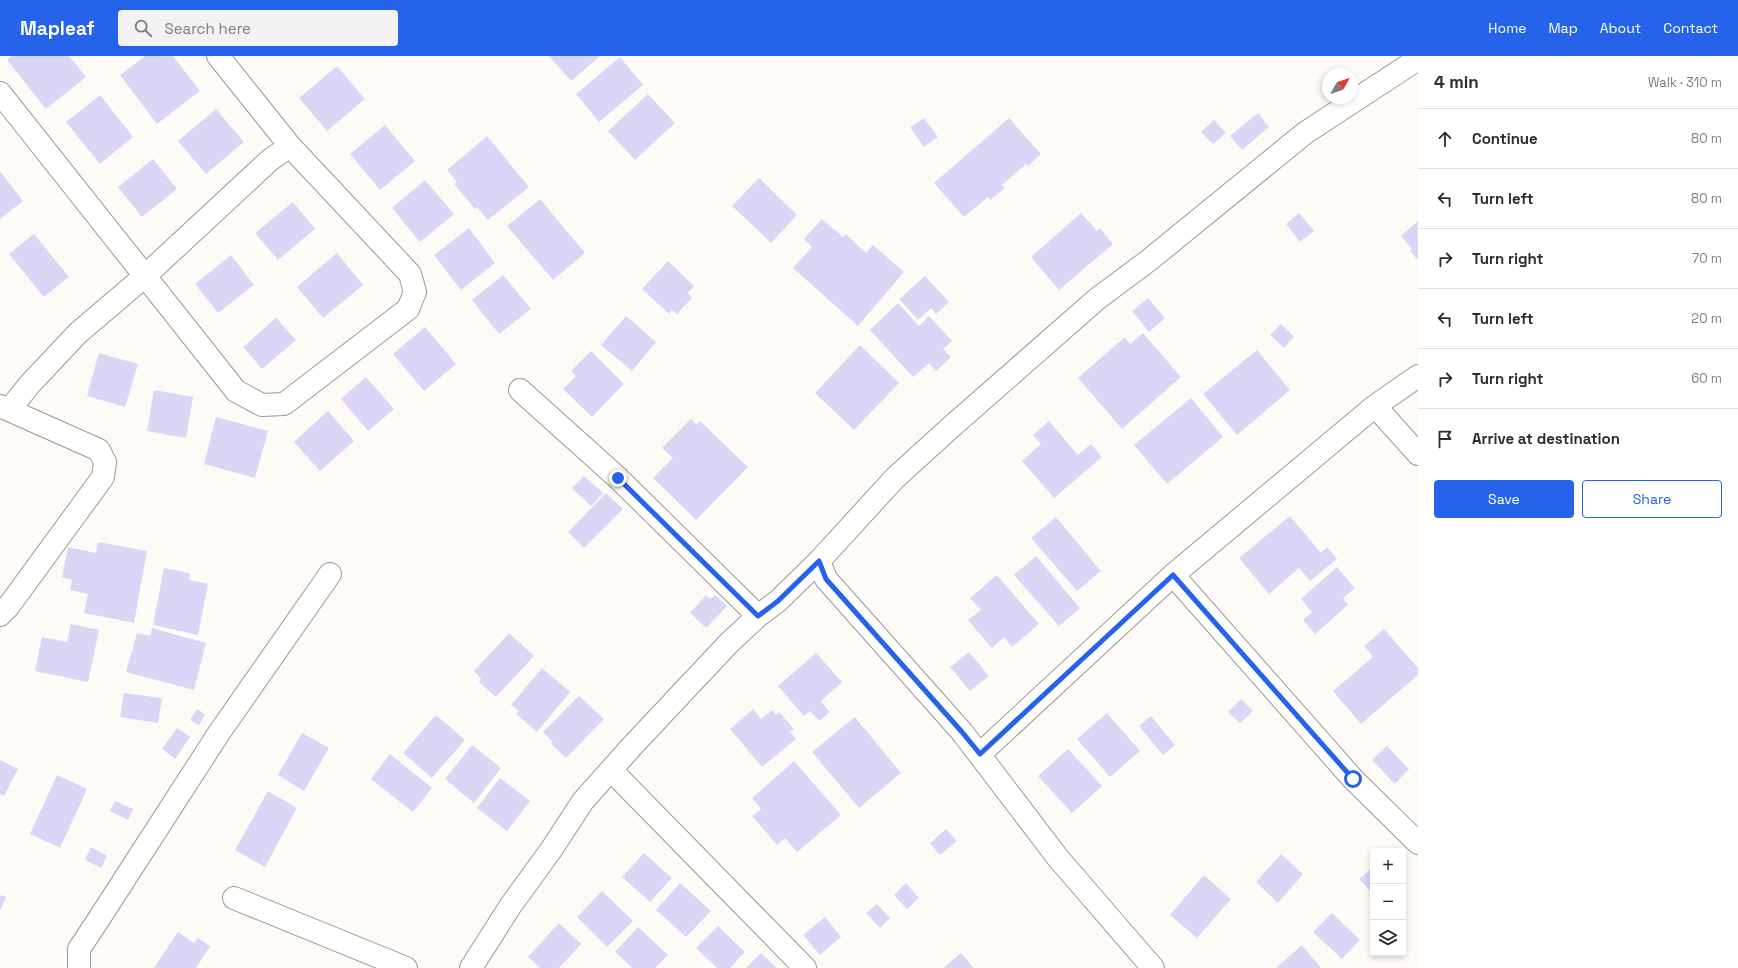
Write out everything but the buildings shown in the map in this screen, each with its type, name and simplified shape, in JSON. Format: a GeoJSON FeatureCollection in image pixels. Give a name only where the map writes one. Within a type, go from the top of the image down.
{"type":"FeatureCollection","features":[{"type":"Feature","properties":{"kind":"street"},"geometry":{"type":"LineString","coordinates":[[0,93],[236,391],[262,405],[284,404],[408,309],[415,292],[410,274],[290,146],[218,56]]}},
{"type":"Feature","properties":{"kind":"street"},"geometry":{"type":"LineString","coordinates":[[471,968],[511,905],[551,850],[583,801],[610,770],[729,643],[758,616],[778,601],[819,561],[895,478],[1097,299],[1148,261],[1305,133],[1418,59]]}},
{"type":"Feature","properties":{"kind":"street"},"geometry":{"type":"LineString","coordinates":[[0,615],[8,607],[103,477],[105,462],[99,450],[5,408],[78,333],[145,276],[270,160],[290,146]]}},
{"type":"Feature","properties":{"kind":"street"},"geometry":{"type":"LineString","coordinates":[[980,754],[1173,575],[1375,406],[1418,376]]}},
{"type":"Feature","properties":{"kind":"street"},"geometry":{"type":"LineString","coordinates":[[520,390],[618,478],[758,616]]}},
{"type":"Feature","properties":{"kind":"street"},"geometry":{"type":"LineString","coordinates":[[1375,406],[1418,454]]}},
{"type":"Feature","properties":{"kind":"street"},"geometry":{"type":"LineString","coordinates":[[819,561],[826,579],[962,732],[1058,858],[1153,968]]}},
{"type":"Feature","properties":{"kind":"street"},"geometry":{"type":"LineString","coordinates":[[79,968],[79,949],[92,928],[219,733],[330,574]]}},
{"type":"Feature","properties":{"kind":"street"},"geometry":{"type":"LineString","coordinates":[[1173,575],[1353,779],[1418,843]]}},
{"type":"Feature","properties":{"kind":"street"},"geometry":{"type":"LineString","coordinates":[[610,770],[805,968]]}},
{"type":"Feature","properties":{"kind":"street"},"geometry":{"type":"LineString","coordinates":[[234,898],[406,968]]}},
{"type":"Feature","properties":{"kind":"route"},"geometry":{"type":"LineString","coordinates":[[618,478],[758,616],[778,601],[819,561],[826,579],[980,754],[1173,575],[1353,779]]}}]}
